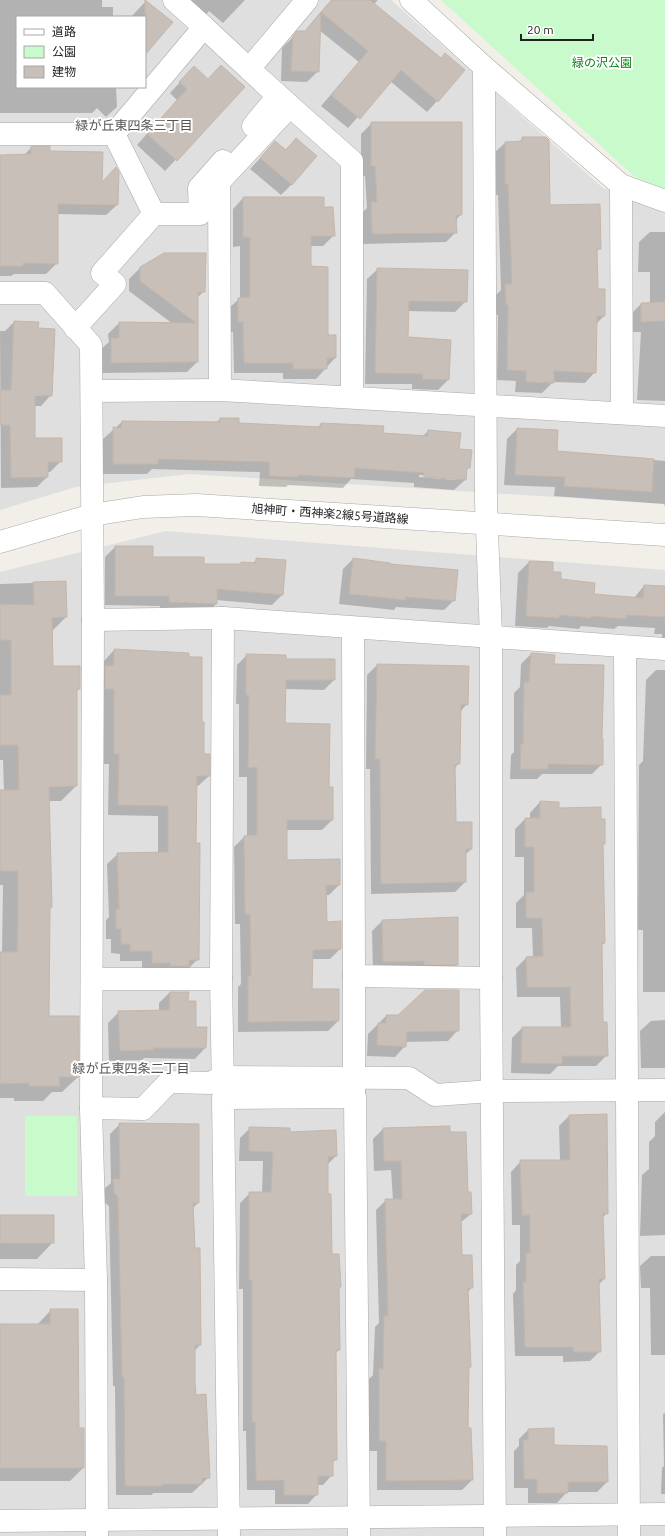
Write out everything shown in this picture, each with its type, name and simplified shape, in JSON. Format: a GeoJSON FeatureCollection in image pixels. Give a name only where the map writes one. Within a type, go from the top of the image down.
{"type":"FeatureCollection","features":[{"type":"Feature","properties":{"kind":"street"},"geometry":{"type":"LineString","coordinates":[[174,0],[352,161],[352,397]]}},
{"type":"Feature","properties":{"kind":"street"},"geometry":{"type":"LineString","coordinates":[[249,69],[306,0]]}},
{"type":"Feature","properties":{"kind":"street"},"geometry":{"type":"LineString","coordinates":[[411,0],[484,67],[620,185],[665,201]]}},
{"type":"Feature","properties":{"kind":"street"},"geometry":{"type":"LineString","coordinates":[[0,134],[114,134],[204,27]]}},
{"type":"Feature","properties":{"kind":"street"},"geometry":{"type":"LineString","coordinates":[[484,67],[488,523],[491,637],[491,978],[495,1526]]}},
{"type":"Feature","properties":{"kind":"street"},"geometry":{"type":"LineString","coordinates":[[75,328],[115,284],[102,273],[154,214],[200,214],[199,188],[284,101]]}},
{"type":"Feature","properties":{"kind":"street"},"geometry":{"type":"LineString","coordinates":[[220,390],[219,182],[284,101]]}},
{"type":"Feature","properties":{"kind":"street"},"geometry":{"type":"LineString","coordinates":[[114,134],[154,214]]}},
{"type":"Feature","properties":{"kind":"street"},"geometry":{"type":"LineString","coordinates":[[620,185],[622,414]]}},
{"type":"Feature","properties":{"kind":"street"},"geometry":{"type":"LineString","coordinates":[[0,292],[45,293],[90,345],[92,390],[94,620],[91,1108],[96,1280],[97,1528]]}},
{"type":"Feature","properties":{"kind":"street"},"geometry":{"type":"LineString","coordinates":[[92,390],[220,390],[352,397],[487,407],[665,416]]}},
{"type":"Feature","properties":{"kind":"street","name":"旭神町・西神楽2線5号道路線"},"geometry":{"type":"LineString","coordinates":[[0,542],[92,515],[143,507],[196,505],[665,535]]}},
{"type":"Feature","properties":{"kind":"street"},"geometry":{"type":"LineString","coordinates":[[94,620],[223,618],[353,629],[665,649]]}},
{"type":"Feature","properties":{"kind":"street"},"geometry":{"type":"LineString","coordinates":[[223,618],[221,979],[229,1527]]}},
{"type":"Feature","properties":{"kind":"street"},"geometry":{"type":"LineString","coordinates":[[353,629],[354,1087],[359,1527]]}},
{"type":"Feature","properties":{"kind":"street"},"geometry":{"type":"LineString","coordinates":[[624,647],[629,1536]]}},
{"type":"Feature","properties":{"kind":"street"},"geometry":{"type":"LineString","coordinates":[[354,976],[491,978]]}},
{"type":"Feature","properties":{"kind":"street"},"geometry":{"type":"LineString","coordinates":[[92,979],[221,979]]}},
{"type":"Feature","properties":{"kind":"street"},"geometry":{"type":"LineString","coordinates":[[91,1108],[143,1109],[169,1082],[210,1083],[222,1077],[354,1087]]}},
{"type":"Feature","properties":{"kind":"street"},"geometry":{"type":"LineString","coordinates":[[223,1098],[354,1087],[409,1078],[435,1095],[492,1091],[627,1089],[665,1090]]}},
{"type":"Feature","properties":{"kind":"street"},"geometry":{"type":"LineString","coordinates":[[0,1279],[96,1280]]}},
{"type":"Feature","properties":{"kind":"street"},"geometry":{"type":"LineString","coordinates":[[0,1521],[97,1528],[495,1526],[629,1515],[665,1514]]}},
{"type":"Feature","properties":{"kind":"shaded area"},"geometry":{"type":"Polygon","coordinates":[[[0,0],[391,0],[603,188],[665,211],[665,504],[189,474],[76,487],[0,510],[0,0]]]}},
{"type":"Feature","properties":{"kind":"shaded area"},"geometry":{"type":"Polygon","coordinates":[[[166,531],[665,570],[665,1536],[0,1536],[0,572],[166,531]]]}},
{"type":"Feature","properties":{"kind":"green space","name":"緑の沢公園"},"geometry":{"type":"Polygon","coordinates":[[[441,0],[665,0],[665,190],[635,177],[441,0]]]}},
{"type":"Feature","properties":{"kind":"green space"},"geometry":{"type":"Polygon","coordinates":[[[25,1116],[77,1116],[77,1196],[25,1196],[25,1116]]]}},
{"type":"Feature","properties":{"kind":"building"},"geometry":{"type":"Polygon","coordinates":[[[145,0],[173,22],[146,54],[146,16],[145,0]]]}},
{"type":"Feature","properties":{"kind":"building"},"geometry":{"type":"Polygon","coordinates":[[[332,0],[370,0],[441,58],[445,53],[465,70],[438,102],[401,70],[360,119],[331,95],[368,51],[321,12],[332,0]]]}},
{"type":"Feature","properties":{"kind":"building"},"geometry":{"type":"Polygon","coordinates":[[[321,12],[319,72],[291,71],[293,36],[297,31],[305,31],[321,12]]]}},
{"type":"Feature","properties":{"kind":"building"},"geometry":{"type":"Polygon","coordinates":[[[221,65],[245,87],[177,161],[147,134],[187,89],[179,82],[194,66],[208,79],[221,65]]]}},
{"type":"Feature","properties":{"kind":"building"},"geometry":{"type":"Polygon","coordinates":[[[371,122],[462,122],[462,215],[456,215],[457,233],[372,234],[371,202],[377,202],[375,166],[371,166],[371,122]]]}},
{"type":"Feature","properties":{"kind":"building"},"geometry":{"type":"Polygon","coordinates":[[[522,137],[546,137],[549,140],[550,205],[600,204],[601,249],[597,249],[598,289],[605,289],[605,316],[597,316],[596,373],[554,371],[554,383],[526,382],[526,371],[507,370],[508,305],[506,305],[505,284],[512,284],[508,184],[505,184],[505,142],[522,141],[522,137]]]}},
{"type":"Feature","properties":{"kind":"building"},"geometry":{"type":"Polygon","coordinates":[[[296,138],[317,156],[292,185],[260,158],[275,141],[286,150],[296,138]]]}},
{"type":"Feature","properties":{"kind":"building"},"geometry":{"type":"Polygon","coordinates":[[[31,146],[50,146],[50,151],[103,152],[102,182],[116,167],[119,172],[118,205],[58,204],[58,264],[23,263],[23,266],[0,266],[0,155],[31,154],[31,146]]]}},
{"type":"Feature","properties":{"kind":"building"},"geometry":{"type":"Polygon","coordinates":[[[243,197],[324,197],[324,207],[333,207],[335,236],[311,236],[311,266],[328,267],[328,335],[336,335],[336,358],[327,358],[327,369],[293,369],[293,363],[244,363],[243,322],[238,322],[238,298],[250,297],[250,237],[243,237],[243,197]]]}},
{"type":"Feature","properties":{"kind":"building"},"geometry":{"type":"Polygon","coordinates":[[[164,253],[206,253],[205,292],[198,292],[198,362],[111,363],[111,338],[119,338],[119,322],[196,323],[140,281],[140,267],[164,253]]]}},
{"type":"Feature","properties":{"kind":"building"},"geometry":{"type":"Polygon","coordinates":[[[377,268],[468,270],[467,302],[409,301],[408,337],[451,340],[449,380],[422,379],[423,374],[375,373],[377,268]]]}},
{"type":"Feature","properties":{"kind":"building"},"geometry":{"type":"Polygon","coordinates":[[[665,302],[665,321],[641,322],[641,303],[665,302]]]}},
{"type":"Feature","properties":{"kind":"building"},"geometry":{"type":"Polygon","coordinates":[[[14,321],[39,322],[38,328],[55,329],[52,396],[35,395],[35,438],[62,438],[62,462],[48,462],[48,477],[11,478],[10,425],[0,425],[0,390],[11,390],[14,321]]]}},
{"type":"Feature","properties":{"kind":"building"},"geometry":{"type":"Polygon","coordinates":[[[220,418],[239,418],[239,423],[321,427],[321,423],[384,426],[383,433],[427,436],[428,430],[461,433],[459,449],[472,450],[470,468],[467,468],[466,480],[424,477],[424,473],[355,468],[354,478],[298,475],[298,477],[269,476],[270,462],[158,459],[158,464],[113,464],[113,427],[121,428],[122,421],[220,422],[220,418]]]}},
{"type":"Feature","properties":{"kind":"building"},"geometry":{"type":"Polygon","coordinates":[[[517,428],[558,430],[557,451],[654,459],[652,492],[564,486],[565,477],[515,475],[517,428]]]}},
{"type":"Feature","properties":{"kind":"building"},"geometry":{"type":"Polygon","coordinates":[[[115,546],[153,546],[153,557],[204,557],[204,564],[241,564],[241,562],[256,563],[256,558],[286,560],[283,595],[217,589],[217,604],[169,602],[169,596],[115,596],[115,546]]]}},
{"type":"Feature","properties":{"kind":"building"},"geometry":{"type":"Polygon","coordinates":[[[353,558],[390,564],[458,570],[455,601],[405,597],[405,600],[349,594],[353,558]]]}},
{"type":"Feature","properties":{"kind":"building"},"geometry":{"type":"Polygon","coordinates":[[[529,561],[553,562],[553,572],[561,572],[561,579],[595,583],[594,594],[643,598],[644,585],[665,586],[665,617],[626,615],[626,619],[559,615],[559,618],[526,616],[529,561]]]}},
{"type":"Feature","properties":{"kind":"building"},"geometry":{"type":"Polygon","coordinates":[[[66,581],[67,617],[52,618],[53,666],[80,666],[80,689],[77,689],[77,786],[49,787],[52,907],[50,908],[49,1016],[79,1016],[79,1077],[59,1077],[60,1086],[29,1086],[29,1083],[0,1084],[0,952],[17,952],[18,871],[0,871],[0,790],[19,790],[18,745],[0,745],[0,695],[11,695],[11,640],[0,640],[0,604],[34,605],[33,582],[66,581]]]}},
{"type":"Feature","properties":{"kind":"building"},"geometry":{"type":"Polygon","coordinates":[[[114,649],[189,653],[189,657],[202,657],[202,722],[204,722],[204,754],[210,754],[210,776],[197,776],[196,843],[200,843],[199,960],[189,960],[189,966],[170,966],[170,963],[152,963],[152,951],[130,951],[130,944],[121,944],[121,929],[116,929],[116,909],[119,909],[117,853],[168,852],[168,806],[118,805],[119,754],[114,754],[114,689],[105,689],[105,666],[114,665],[114,649]]]}},
{"type":"Feature","properties":{"kind":"building"},"geometry":{"type":"Polygon","coordinates":[[[531,653],[555,655],[554,664],[604,665],[602,739],[603,765],[548,764],[548,769],[520,769],[521,744],[523,744],[524,682],[529,682],[531,653]]]}},
{"type":"Feature","properties":{"kind":"building"},"geometry":{"type":"Polygon","coordinates":[[[246,654],[286,655],[286,659],[335,659],[335,680],[286,680],[285,723],[330,724],[329,787],[333,787],[333,820],[287,820],[287,860],[340,859],[340,885],[326,885],[327,922],[341,921],[341,949],[313,950],[312,989],[339,989],[339,1021],[248,1022],[248,976],[251,976],[250,914],[245,914],[244,836],[257,835],[257,767],[248,768],[249,695],[246,695],[246,654]]]}},
{"type":"Feature","properties":{"kind":"building"},"geometry":{"type":"Polygon","coordinates":[[[377,664],[469,666],[468,705],[461,704],[460,764],[455,764],[456,822],[472,822],[472,849],[466,849],[466,882],[381,884],[380,759],[375,759],[377,664]]]}},
{"type":"Feature","properties":{"kind":"building"},"geometry":{"type":"Polygon","coordinates":[[[540,801],[559,802],[559,808],[601,807],[601,819],[605,819],[605,844],[603,844],[605,943],[602,943],[603,1022],[607,1022],[608,1056],[562,1056],[562,1064],[521,1063],[522,1027],[571,1027],[570,987],[527,987],[526,957],[543,956],[542,918],[526,918],[526,892],[534,892],[534,847],[525,847],[525,818],[540,818],[540,801]]]}},
{"type":"Feature","properties":{"kind":"building"},"geometry":{"type":"Polygon","coordinates":[[[458,917],[458,965],[424,965],[424,961],[383,962],[382,920],[458,917]]]}},
{"type":"Feature","properties":{"kind":"building"},"geometry":{"type":"Polygon","coordinates":[[[425,990],[459,990],[459,1031],[407,1032],[406,1047],[377,1045],[378,1023],[386,1023],[386,1015],[398,1015],[425,990]]]}},
{"type":"Feature","properties":{"kind":"building"},"geometry":{"type":"Polygon","coordinates":[[[170,992],[189,992],[188,1001],[196,1001],[196,1027],[207,1027],[206,1048],[153,1048],[153,1050],[120,1051],[118,1011],[169,1010],[170,992]]]}},
{"type":"Feature","properties":{"kind":"building"},"geometry":{"type":"Polygon","coordinates":[[[607,1114],[608,1214],[603,1213],[605,1279],[599,1279],[601,1352],[573,1352],[573,1347],[525,1347],[523,1282],[526,1282],[526,1253],[530,1253],[530,1215],[522,1215],[520,1160],[570,1160],[569,1115],[607,1114]]]}},
{"type":"Feature","properties":{"kind":"building"},"geometry":{"type":"Polygon","coordinates":[[[119,1123],[199,1124],[199,1203],[193,1203],[195,1248],[200,1248],[201,1345],[195,1345],[195,1382],[196,1395],[206,1394],[210,1478],[202,1478],[202,1484],[125,1486],[124,1377],[122,1377],[118,1197],[114,1193],[113,1179],[120,1179],[119,1123]]]}},
{"type":"Feature","properties":{"kind":"building"},"geometry":{"type":"Polygon","coordinates":[[[450,1126],[450,1132],[466,1132],[468,1192],[471,1192],[472,1214],[461,1214],[462,1255],[472,1255],[473,1288],[468,1288],[471,1367],[469,1367],[468,1428],[471,1428],[473,1480],[386,1481],[386,1441],[379,1441],[379,1368],[383,1369],[384,1316],[388,1316],[385,1199],[402,1199],[401,1161],[384,1161],[383,1128],[450,1126]]]}},
{"type":"Feature","properties":{"kind":"building"},"geometry":{"type":"Polygon","coordinates":[[[249,1127],[290,1128],[290,1132],[336,1130],[337,1156],[328,1157],[328,1194],[331,1194],[332,1254],[339,1254],[341,1287],[339,1287],[340,1350],[336,1350],[337,1460],[333,1460],[333,1476],[318,1476],[318,1495],[284,1495],[284,1480],[256,1481],[255,1422],[252,1422],[252,1280],[249,1280],[249,1192],[271,1192],[273,1152],[249,1151],[249,1127]]]}},
{"type":"Feature","properties":{"kind":"building"},"geometry":{"type":"Polygon","coordinates":[[[0,1215],[54,1215],[54,1243],[0,1243],[0,1215]]]}},
{"type":"Feature","properties":{"kind":"building"},"geometry":{"type":"Polygon","coordinates":[[[50,1309],[78,1309],[79,1428],[84,1428],[84,1468],[0,1468],[0,1324],[50,1324],[50,1309]]]}},
{"type":"Feature","properties":{"kind":"building"},"geometry":{"type":"Polygon","coordinates":[[[554,1428],[554,1445],[607,1446],[608,1482],[568,1482],[568,1493],[537,1493],[537,1479],[524,1479],[523,1440],[528,1440],[528,1429],[554,1428]]]}},
{"type":"Feature","properties":{"kind":"district","name":"緑が丘東四条三丁目"},"geometry":{"type":"Point","coordinates":[134,125]}},
{"type":"Feature","properties":{"kind":"district","name":"緑が丘東四条二丁目"},"geometry":{"type":"Point","coordinates":[131,1068]}}]}
